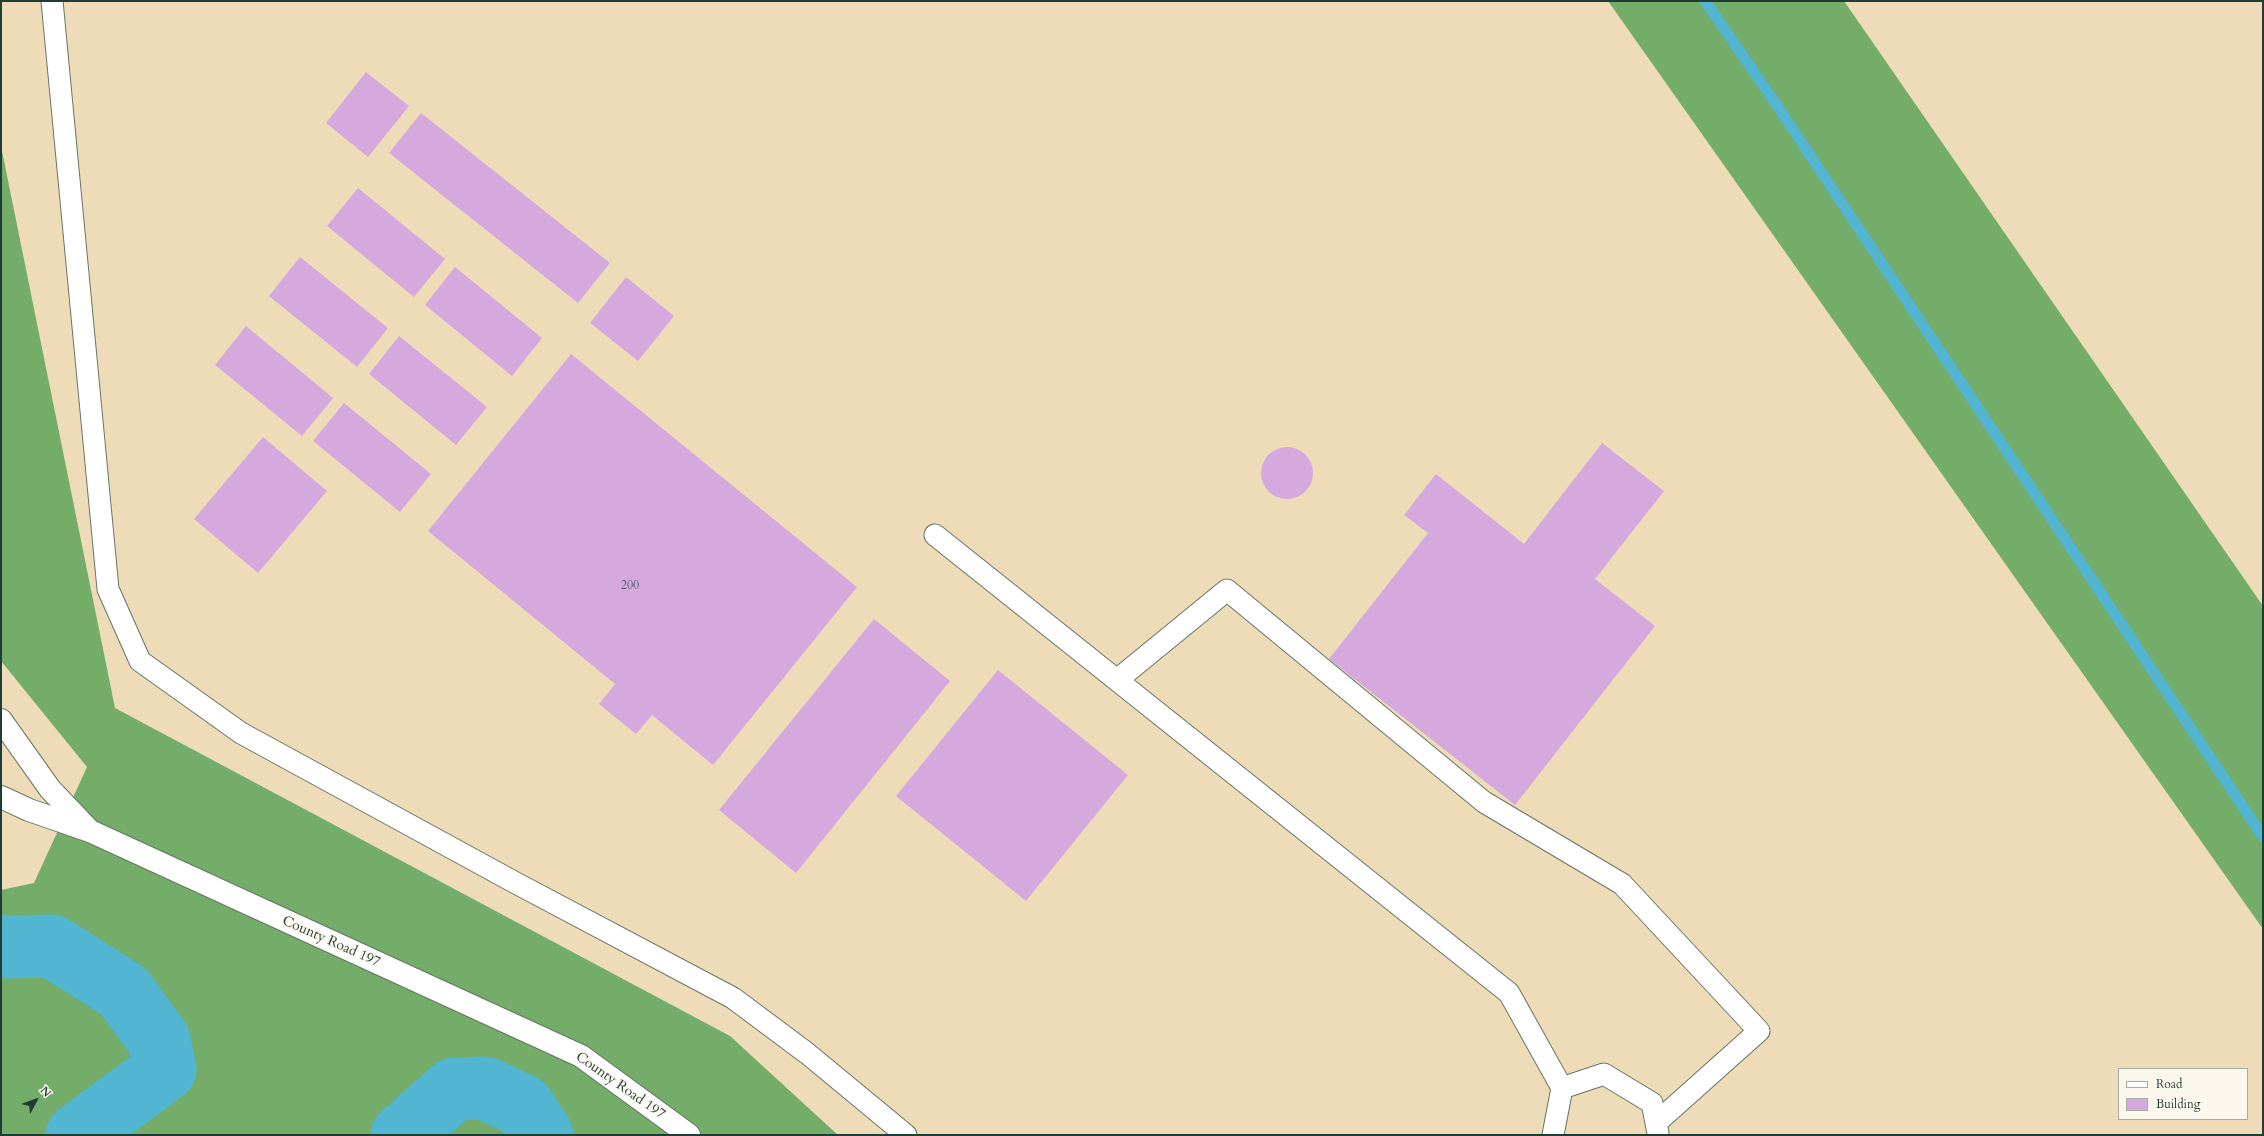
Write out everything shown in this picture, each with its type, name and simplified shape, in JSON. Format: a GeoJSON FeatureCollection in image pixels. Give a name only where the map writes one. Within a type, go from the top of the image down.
{"type":"FeatureCollection","features":[{"type":"Feature","properties":{"kind":"street","name":"County Road 197"},"geometry":{"type":"LineString","coordinates":[[1,720],[50,788],[90,831],[581,1056],[689,1135]]}},
{"type":"Feature","properties":{"kind":"street"},"geometry":{"type":"LineString","coordinates":[[1,797],[30,810],[90,831]]}},
{"type":"Feature","properties":{"kind":"lane"},"geometry":{"type":"LineString","coordinates":[[52,1],[108,589],[140,661],[241,733],[514,882],[732,998],[808,1054],[906,1135]]}},
{"type":"Feature","properties":{"kind":"lane"},"geometry":{"type":"LineString","coordinates":[[935,535],[1509,993],[1562,1088],[1553,1135]]}},
{"type":"Feature","properties":{"kind":"lane"},"geometry":{"type":"LineString","coordinates":[[1117,680],[1228,590],[1484,802],[1622,884],[1759,1031],[1657,1129]]}},
{"type":"Feature","properties":{"kind":"lane"},"geometry":{"type":"LineString","coordinates":[[1562,1088],[1604,1074],[1652,1103],[1657,1129]]}},
{"type":"Feature","properties":{"kind":"green space"},"geometry":{"type":"Polygon","coordinates":[[[1608,1],[1844,1],[2263,606],[2263,929],[1608,1]]]}},
{"type":"Feature","properties":{"kind":"green space"},"geometry":{"type":"Polygon","coordinates":[[[1,146],[115,708],[730,1036],[838,1135],[1,1135],[1,890],[34,883],[87,767],[1,661],[1,146]]]}},
{"type":"Feature","properties":{"kind":"building"},"geometry":{"type":"Polygon","coordinates":[[[366,72],[409,106],[368,157],[326,123],[366,72]]]}},
{"type":"Feature","properties":{"kind":"building"},"geometry":{"type":"Polygon","coordinates":[[[421,113],[610,263],[578,303],[389,153],[421,113]]]}},
{"type":"Feature","properties":{"kind":"building"},"geometry":{"type":"Polygon","coordinates":[[[358,188],[445,259],[414,297],[327,226],[358,188]]]}},
{"type":"Feature","properties":{"kind":"building"},"geometry":{"type":"Polygon","coordinates":[[[300,257],[388,328],[357,367],[269,296],[300,257]]]}},
{"type":"Feature","properties":{"kind":"building"},"geometry":{"type":"Polygon","coordinates":[[[455,267],[542,338],[512,376],[425,305],[455,267]]]}},
{"type":"Feature","properties":{"kind":"building"},"geometry":{"type":"Polygon","coordinates":[[[626,277],[674,316],[638,361],[590,323],[626,277]]]}},
{"type":"Feature","properties":{"kind":"building"},"geometry":{"type":"Polygon","coordinates":[[[246,326],[333,398],[302,436],[215,365],[246,326]]]}},
{"type":"Feature","properties":{"kind":"building"},"geometry":{"type":"Polygon","coordinates":[[[399,336],[487,407],[456,445],[369,374],[399,336]]]}},
{"type":"Feature","properties":{"kind":"building"},"geometry":{"type":"Polygon","coordinates":[[[571,354],[857,587],[713,765],[652,715],[636,734],[599,704],[615,684],[428,531],[571,354]]]}},
{"type":"Feature","properties":{"kind":"building"},"geometry":{"type":"Polygon","coordinates":[[[344,403],[431,474],[400,512],[313,441],[344,403]]]}},
{"type":"Feature","properties":{"kind":"building"},"geometry":{"type":"Polygon","coordinates":[[[263,437],[327,491],[258,573],[194,519],[263,437]]]}},
{"type":"Feature","properties":{"kind":"building"},"geometry":{"type":"Polygon","coordinates":[[[1602,443],[1664,491],[1595,579],[1655,626],[1515,805],[1329,659],[1428,533],[1404,515],[1436,474],[1524,544],[1602,443]]]}},
{"type":"Feature","properties":{"kind":"building"},"geometry":{"type":"Polygon","coordinates":[[[1287,447],[1301,451],[1309,459],[1313,473],[1309,487],[1301,495],[1287,499],[1273,495],[1265,487],[1261,473],[1265,459],[1273,451],[1287,447]]]}},
{"type":"Feature","properties":{"kind":"building"},"geometry":{"type":"Polygon","coordinates":[[[874,619],[950,681],[796,873],[719,810],[874,619]]]}},
{"type":"Feature","properties":{"kind":"building"},"geometry":{"type":"Polygon","coordinates":[[[998,670],[1128,775],[1026,901],[896,796],[998,670]]]}},
{"type":"Feature","properties":{"kind":"waterway"},"geometry":{"type":"LineString","coordinates":[[1705,1],[1776,104],[2263,837]]}},
{"type":"Feature","properties":{"kind":"waterway"},"geometry":{"type":"LineString","coordinates":[[1,947],[52,946],[123,991],[159,1040],[165,1070],[77,1135]]}},
{"type":"Feature","properties":{"kind":"waterway"},"geometry":{"type":"LineString","coordinates":[[402,1135],[454,1089],[485,1088],[523,1106],[542,1135]]}}]}
